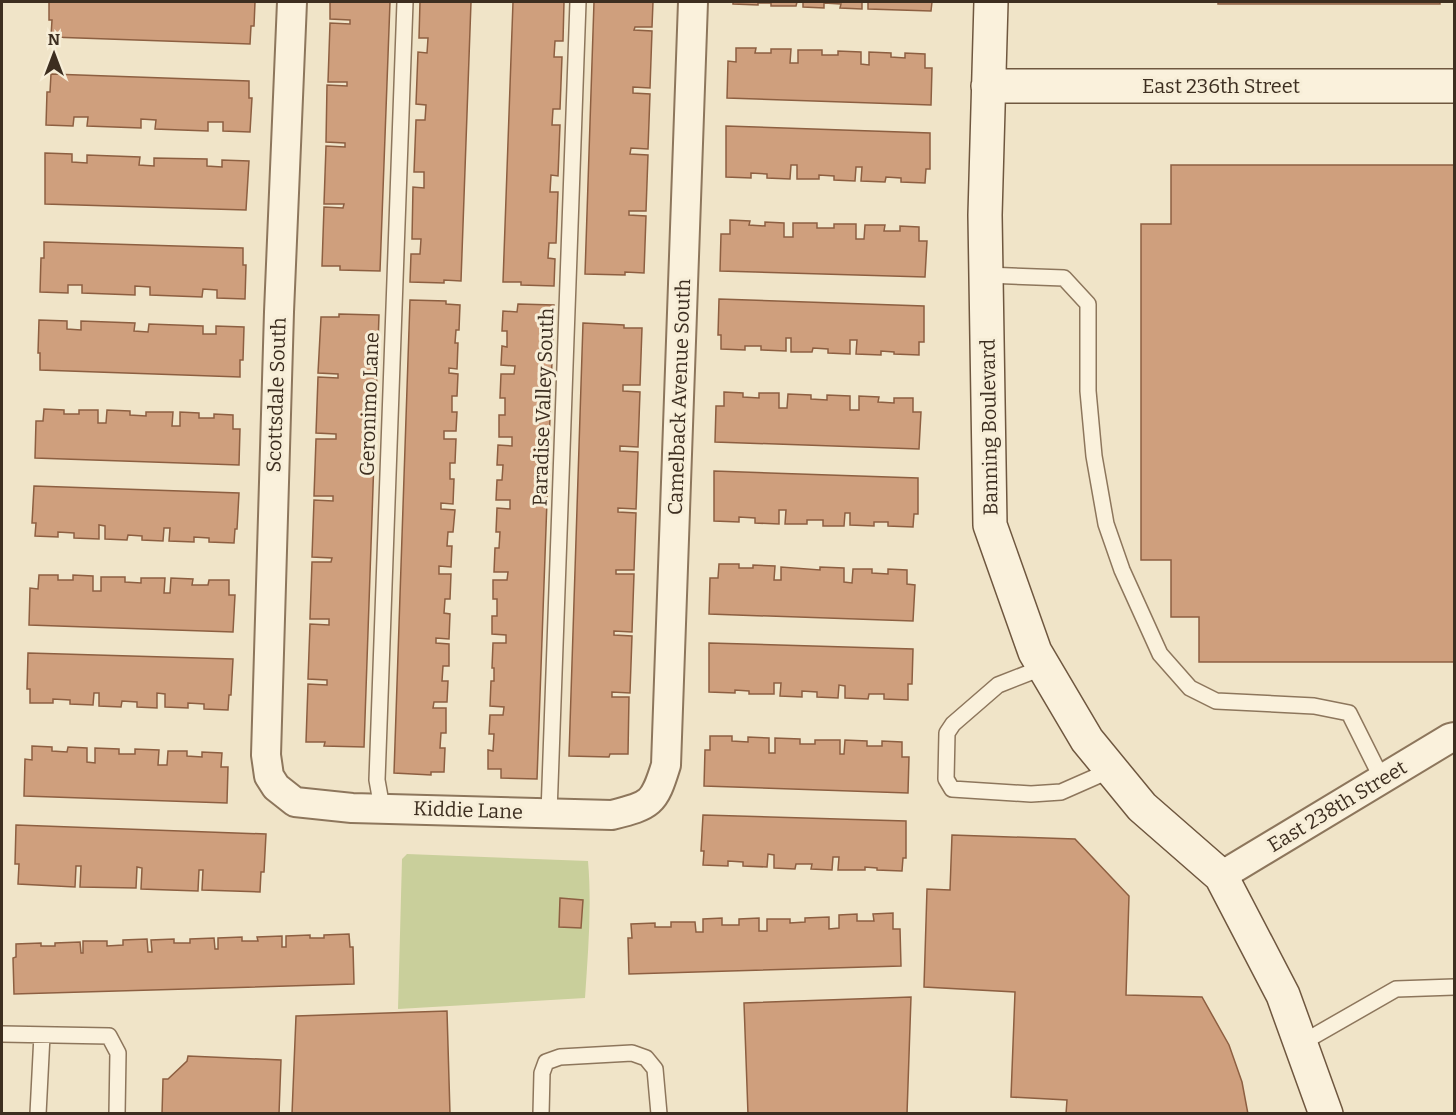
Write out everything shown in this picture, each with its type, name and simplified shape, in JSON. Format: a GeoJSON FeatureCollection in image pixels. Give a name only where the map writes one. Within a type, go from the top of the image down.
{"type":"FeatureCollection","features":[{"type":"Feature","properties":{"kind":"street","name":"Scottsdale South"},"geometry":{"type":"LineString","coordinates":[[276,787],[269,776],[266,755],[277,359],[292,2]]}},
{"type":"Feature","properties":{"kind":"street","name":"Camelback Avenue South"},"geometry":{"type":"LineString","coordinates":[[658,792],[666,765],[693,2]]}},
{"type":"Feature","properties":{"kind":"street","name":"Banning Boulevard"},"geometry":{"type":"LineString","coordinates":[[991,2],[985,214],[990,525],[1035,652],[1087,740],[1142,807],[1221,876],[1282,995],[1326,1113]]}},
{"type":"Feature","properties":{"kind":"street","name":"East 236th Street"},"geometry":{"type":"LineString","coordinates":[[988,86],[1455,86]]}},
{"type":"Feature","properties":{"kind":"street","name":"East 238th Street"},"geometry":{"type":"LineString","coordinates":[[1221,876],[1455,737]]}},
{"type":"Feature","properties":{"kind":"street","name":"Kiddie Lane"},"geometry":{"type":"LineString","coordinates":[[276,787],[295,802],[352,808],[612,815],[641,808],[658,792]]}},
{"type":"Feature","properties":{"kind":"lane","name":"Geronimo Lane"},"geometry":{"type":"LineString","coordinates":[[382,808],[377,780],[405,2]]}},
{"type":"Feature","properties":{"kind":"lane","name":"Paradise Valley South"},"geometry":{"type":"LineString","coordinates":[[549,813],[579,2]]}},
{"type":"Feature","properties":{"kind":"lane"},"geometry":{"type":"LineString","coordinates":[[986,275],[1064,278],[1088,304],[1088,391],[1094,456],[1106,524],[1122,570],[1160,654],[1190,688],[1216,701],[1314,706],[1349,713],[1382,779]]}},
{"type":"Feature","properties":{"kind":"lane"},"geometry":{"type":"LineString","coordinates":[[1044,668],[998,685],[953,724],[947,733],[946,779],[952,789],[1031,794],[1061,792],[1111,770]]}},
{"type":"Feature","properties":{"kind":"lane"},"geometry":{"type":"LineString","coordinates":[[1300,1044],[1396,989],[1455,987]]}},
{"type":"Feature","properties":{"kind":"lane"},"geometry":{"type":"LineString","coordinates":[[2,1034],[109,1036],[118,1053],[117,1113]]}},
{"type":"Feature","properties":{"kind":"lane"},"geometry":{"type":"LineString","coordinates":[[38,1113],[42,1035]]}},
{"type":"Feature","properties":{"kind":"lane"},"geometry":{"type":"LineString","coordinates":[[541,1113],[542,1073],[546,1062],[560,1057],[632,1053],[646,1058],[655,1069],[658,1113]]}},
{"type":"Feature","properties":{"kind":"green space"},"geometry":{"type":"Polygon","coordinates":[[[407,854],[588,861],[590,912],[585,998],[398,1009],[402,859],[407,854]]]}},
{"type":"Feature","properties":{"kind":"building"},"geometry":{"type":"Polygon","coordinates":[[[49,2],[255,2],[254,26],[251,26],[250,44],[51,37],[52,20],[49,20],[49,2]]]}},
{"type":"Feature","properties":{"kind":"building"},"geometry":{"type":"Polygon","coordinates":[[[330,2],[390,2],[380,271],[340,270],[340,266],[322,266],[324,207],[343,208],[344,204],[324,204],[326,146],[345,147],[345,143],[326,142],[327,85],[347,86],[347,82],[328,82],[330,23],[350,24],[350,20],[330,19],[330,2]]]}},
{"type":"Feature","properties":{"kind":"building"},"geometry":{"type":"Polygon","coordinates":[[[420,2],[471,2],[461,281],[444,280],[444,283],[410,282],[411,254],[420,254],[421,239],[412,239],[413,187],[424,188],[424,172],[414,172],[416,120],[425,120],[426,105],[416,104],[418,52],[427,53],[428,38],[419,38],[420,2]]]}},
{"type":"Feature","properties":{"kind":"building"},"geometry":{"type":"Polygon","coordinates":[[[513,2],[564,2],[563,41],[555,41],[554,57],[562,57],[560,109],[553,109],[552,125],[560,125],[558,176],[551,175],[550,192],[558,192],[556,243],[549,243],[548,258],[555,259],[554,286],[503,282],[513,2]]]}},
{"type":"Feature","properties":{"kind":"building"},"geometry":{"type":"Polygon","coordinates":[[[594,2],[653,2],[652,27],[635,27],[634,30],[652,31],[650,88],[633,87],[633,93],[650,94],[648,149],[631,148],[630,154],[648,155],[646,211],[629,211],[629,215],[646,216],[644,273],[585,274],[594,2]]]}},
{"type":"Feature","properties":{"kind":"building"},"geometry":{"type":"Polygon","coordinates":[[[733,2],[797,2],[796,6],[771,6],[771,3],[758,3],[758,5],[733,4],[733,2]]]}},
{"type":"Feature","properties":{"kind":"building"},"geometry":{"type":"Polygon","coordinates":[[[803,2],[862,2],[862,9],[840,8],[841,4],[824,3],[824,8],[803,7],[803,2]]]}},
{"type":"Feature","properties":{"kind":"building"},"geometry":{"type":"Polygon","coordinates":[[[868,2],[932,2],[931,11],[868,9],[868,2]]]}},
{"type":"Feature","properties":{"kind":"building"},"geometry":{"type":"Polygon","coordinates":[[[1218,2],[1440,2],[1440,4],[1218,4],[1218,2]]]}},
{"type":"Feature","properties":{"kind":"building"},"geometry":{"type":"Polygon","coordinates":[[[736,48],[756,48],[755,53],[771,53],[771,49],[791,49],[790,63],[798,63],[798,50],[822,50],[822,55],[838,55],[838,51],[861,52],[861,64],[869,65],[869,52],[891,53],[891,57],[905,58],[905,53],[925,54],[925,68],[932,68],[931,105],[727,98],[728,61],[736,62],[736,48]]]}},
{"type":"Feature","properties":{"kind":"building"},"geometry":{"type":"Polygon","coordinates":[[[51,74],[249,81],[249,98],[252,98],[250,132],[223,131],[223,122],[208,122],[208,131],[155,129],[156,120],[141,119],[141,128],[87,126],[88,117],[74,117],[73,126],[46,125],[47,92],[50,92],[51,74]]]}},
{"type":"Feature","properties":{"kind":"building"},"geometry":{"type":"Polygon","coordinates":[[[726,126],[930,133],[930,169],[926,169],[925,183],[901,182],[901,178],[886,177],[885,182],[861,181],[862,167],[856,167],[855,181],[834,180],[834,176],[819,175],[819,179],[797,179],[797,165],[791,165],[790,179],[767,178],[767,174],[751,173],[751,178],[726,177],[726,126]]]}},
{"type":"Feature","properties":{"kind":"building"},"geometry":{"type":"Polygon","coordinates":[[[45,153],[72,154],[72,162],[87,163],[87,155],[140,157],[139,165],[154,166],[154,158],[207,159],[207,166],[222,167],[222,160],[249,161],[246,210],[45,204],[45,153]]]}},
{"type":"Feature","properties":{"kind":"building"},"geometry":{"type":"Polygon","coordinates":[[[1171,165],[1454,165],[1454,662],[1199,662],[1199,617],[1171,617],[1171,560],[1141,560],[1141,224],[1171,224],[1171,165]]]}},
{"type":"Feature","properties":{"kind":"building"},"geometry":{"type":"Polygon","coordinates":[[[730,220],[750,221],[749,225],[765,226],[765,222],[784,223],[784,237],[793,237],[793,223],[817,223],[817,228],[834,228],[834,224],[856,224],[856,239],[864,239],[865,225],[885,225],[884,231],[900,231],[900,226],[919,227],[919,241],[927,241],[925,277],[720,271],[721,234],[730,234],[730,220]]]}},
{"type":"Feature","properties":{"kind":"building"},"geometry":{"type":"Polygon","coordinates":[[[44,242],[243,248],[243,265],[246,265],[245,299],[217,298],[217,290],[203,289],[202,297],[150,295],[150,287],[135,286],[135,295],[82,293],[82,285],[68,285],[68,293],[40,292],[44,242]]]}},
{"type":"Feature","properties":{"kind":"building"},"geometry":{"type":"Polygon","coordinates":[[[719,299],[924,306],[924,342],[919,342],[919,355],[881,351],[881,355],[856,354],[857,340],[850,340],[850,354],[828,353],[828,349],[813,348],[812,352],[791,352],[791,338],[786,338],[786,351],[761,350],[761,346],[745,346],[745,350],[721,349],[721,335],[718,335],[719,299]]]}},
{"type":"Feature","properties":{"kind":"building"},"geometry":{"type":"Polygon","coordinates":[[[410,300],[446,301],[446,304],[460,305],[459,330],[456,330],[455,343],[458,343],[457,369],[449,368],[449,373],[458,374],[457,396],[452,396],[452,412],[457,412],[456,431],[444,431],[444,439],[456,439],[455,463],[450,463],[450,479],[454,479],[453,504],[441,503],[441,509],[455,510],[453,532],[448,532],[447,546],[452,546],[451,567],[439,566],[439,574],[451,574],[450,599],[445,599],[444,613],[450,614],[449,639],[436,638],[436,643],[449,644],[449,666],[443,666],[442,681],[448,681],[447,702],[434,702],[433,708],[446,708],[446,733],[441,733],[440,748],[445,748],[444,772],[431,772],[431,775],[394,773],[410,300]]]}},
{"type":"Feature","properties":{"kind":"building"},"geometry":{"type":"Polygon","coordinates":[[[518,304],[554,305],[537,779],[501,778],[501,769],[488,769],[488,750],[493,751],[494,734],[489,734],[490,715],[503,715],[504,707],[490,706],[491,681],[494,681],[493,643],[506,643],[506,635],[492,634],[492,616],[497,616],[497,599],[493,599],[493,580],[507,580],[508,572],[494,572],[495,548],[499,548],[500,532],[496,532],[497,508],[510,509],[510,500],[496,500],[497,480],[502,480],[503,465],[497,465],[498,445],[512,446],[512,437],[499,437],[499,415],[505,415],[505,398],[500,398],[501,374],[514,374],[515,366],[501,365],[502,346],[507,347],[507,331],[502,331],[503,311],[517,312],[518,304]]]}},
{"type":"Feature","properties":{"kind":"building"},"geometry":{"type":"Polygon","coordinates":[[[339,314],[379,315],[364,747],[324,746],[325,742],[306,742],[308,684],[327,685],[327,680],[308,679],[310,624],[329,625],[329,619],[310,619],[312,562],[331,562],[332,558],[312,557],[314,500],[333,501],[333,496],[314,496],[316,439],[336,439],[336,434],[316,433],[318,377],[338,378],[338,374],[318,373],[321,317],[339,317],[339,314]]]}},
{"type":"Feature","properties":{"kind":"building"},"geometry":{"type":"Polygon","coordinates":[[[39,320],[67,321],[67,329],[81,330],[81,321],[135,323],[134,331],[148,332],[149,324],[203,326],[203,334],[216,334],[216,326],[244,327],[240,377],[40,370],[39,320]]]}},
{"type":"Feature","properties":{"kind":"building"},"geometry":{"type":"Polygon","coordinates":[[[583,323],[642,328],[640,385],[623,385],[623,391],[640,392],[638,447],[620,446],[620,451],[638,452],[636,509],[618,508],[618,512],[636,513],[634,570],[616,570],[616,574],[634,574],[632,632],[614,631],[614,635],[632,636],[630,693],[612,692],[612,697],[629,697],[628,754],[610,754],[609,757],[569,756],[583,323]]]}},
{"type":"Feature","properties":{"kind":"building"},"geometry":{"type":"Polygon","coordinates":[[[724,392],[743,393],[743,397],[759,398],[759,393],[779,393],[779,408],[787,408],[788,394],[811,395],[811,399],[827,400],[827,395],[850,396],[850,410],[859,410],[859,396],[879,397],[878,402],[894,403],[894,398],[913,398],[913,412],[921,412],[919,449],[715,442],[716,406],[724,406],[724,392]]]}},
{"type":"Feature","properties":{"kind":"building"},"geometry":{"type":"Polygon","coordinates":[[[44,409],[64,410],[64,414],[79,414],[79,410],[98,410],[98,423],[106,423],[107,410],[130,411],[130,415],[146,416],[146,412],[173,412],[172,426],[180,426],[180,412],[199,413],[199,418],[214,418],[214,414],[233,415],[233,429],[240,429],[239,465],[35,458],[36,421],[43,421],[44,409]]]}},
{"type":"Feature","properties":{"kind":"building"},"geometry":{"type":"Polygon","coordinates":[[[714,471],[918,478],[918,514],[914,514],[913,527],[888,526],[888,522],[874,522],[874,526],[850,525],[850,513],[845,513],[844,526],[823,526],[823,520],[807,520],[807,524],[785,524],[786,510],[779,510],[779,524],[755,523],[755,518],[739,517],[739,522],[714,521],[714,471]]]}},
{"type":"Feature","properties":{"kind":"building"},"geometry":{"type":"Polygon","coordinates":[[[34,486],[239,493],[234,543],[209,542],[209,538],[194,537],[194,542],[169,541],[170,528],[164,528],[163,541],[142,540],[142,536],[128,535],[127,540],[105,539],[105,526],[99,525],[99,539],[74,538],[74,533],[58,532],[58,537],[35,536],[36,523],[32,523],[34,486]]]}},
{"type":"Feature","properties":{"kind":"building"},"geometry":{"type":"Polygon","coordinates":[[[719,564],[739,564],[739,568],[753,568],[753,565],[775,566],[774,580],[781,580],[781,567],[820,570],[820,567],[844,568],[844,582],[852,583],[853,569],[872,569],[872,573],[888,574],[888,569],[907,570],[907,584],[915,585],[913,621],[709,614],[710,578],[718,578],[719,564]]]}},
{"type":"Feature","properties":{"kind":"building"},"geometry":{"type":"Polygon","coordinates":[[[39,575],[58,575],[58,580],[73,580],[73,575],[93,576],[93,591],[101,591],[101,577],[125,577],[125,582],[141,583],[141,578],[165,578],[164,593],[170,593],[171,578],[193,579],[192,585],[208,585],[209,580],[229,580],[229,595],[235,595],[233,632],[29,625],[30,588],[38,589],[39,575]]]}},
{"type":"Feature","properties":{"kind":"building"},"geometry":{"type":"Polygon","coordinates":[[[709,643],[913,649],[912,684],[908,684],[908,700],[884,699],[884,694],[869,694],[868,699],[845,698],[845,686],[839,685],[838,698],[817,697],[817,692],[802,691],[802,697],[780,696],[781,683],[774,683],[774,694],[749,694],[749,691],[735,690],[735,693],[709,692],[709,643]]]}},
{"type":"Feature","properties":{"kind":"building"},"geometry":{"type":"Polygon","coordinates":[[[28,653],[233,659],[228,710],[204,709],[204,704],[188,703],[188,708],[165,707],[165,694],[157,693],[157,708],[137,707],[137,702],[122,701],[121,707],[99,706],[99,693],[94,693],[93,705],[70,704],[70,700],[53,699],[53,703],[30,703],[30,689],[27,689],[28,653]]]}},
{"type":"Feature","properties":{"kind":"building"},"geometry":{"type":"Polygon","coordinates":[[[710,736],[732,736],[732,741],[748,742],[748,737],[769,738],[769,753],[775,753],[775,738],[800,739],[800,744],[815,744],[815,740],[840,740],[840,754],[844,754],[845,740],[867,741],[867,746],[882,746],[882,741],[902,742],[902,757],[909,757],[908,793],[704,786],[705,750],[710,750],[710,736]]]}},
{"type":"Feature","properties":{"kind":"building"},"geometry":{"type":"Polygon","coordinates":[[[32,746],[52,747],[52,751],[67,752],[68,747],[87,748],[87,762],[95,763],[95,748],[119,749],[119,754],[135,754],[135,749],[159,750],[158,765],[167,765],[168,751],[187,751],[187,756],[202,757],[202,752],[222,753],[221,767],[228,767],[227,803],[24,796],[25,759],[32,760],[32,746]]]}},
{"type":"Feature","properties":{"kind":"building"},"geometry":{"type":"Polygon","coordinates":[[[703,815],[906,821],[906,858],[903,858],[902,871],[865,867],[865,870],[838,870],[839,857],[833,857],[832,870],[811,869],[812,864],[796,864],[795,869],[774,868],[774,855],[768,854],[767,867],[743,866],[743,862],[728,861],[728,866],[703,865],[704,851],[701,851],[703,815]]]}},
{"type":"Feature","properties":{"kind":"building"},"geometry":{"type":"Polygon","coordinates":[[[16,825],[266,834],[264,872],[261,872],[260,892],[202,890],[203,870],[199,870],[198,891],[141,889],[142,868],[137,867],[136,888],[80,887],[81,866],[76,866],[75,887],[18,884],[19,864],[15,864],[16,825]]]}},
{"type":"Feature","properties":{"kind":"building"},"geometry":{"type":"Polygon","coordinates":[[[952,835],[1075,839],[1129,896],[1126,995],[1202,997],[1229,1045],[1242,1082],[1248,1114],[1066,1114],[1067,1100],[1011,1097],[1015,992],[924,987],[927,889],[950,890],[952,835]]]}},
{"type":"Feature","properties":{"kind":"building"},"geometry":{"type":"Polygon","coordinates":[[[560,898],[583,900],[581,928],[559,927],[560,898]]]}},
{"type":"Feature","properties":{"kind":"building"},"geometry":{"type":"Polygon","coordinates":[[[893,913],[893,929],[900,929],[901,966],[629,974],[628,938],[632,938],[631,924],[655,923],[655,927],[671,927],[671,922],[695,922],[696,932],[703,932],[703,919],[722,918],[722,925],[739,925],[739,919],[759,918],[759,931],[767,931],[767,919],[790,919],[790,923],[805,922],[805,918],[829,917],[829,929],[839,928],[839,915],[857,914],[857,921],[874,921],[873,914],[893,913]]]}},
{"type":"Feature","properties":{"kind":"building"},"geometry":{"type":"Polygon","coordinates":[[[349,934],[350,947],[353,947],[354,984],[14,994],[13,958],[16,957],[16,944],[41,943],[41,946],[55,946],[55,943],[80,942],[81,953],[83,953],[83,941],[107,941],[107,946],[123,945],[123,940],[147,939],[148,952],[152,952],[151,940],[174,939],[174,943],[190,943],[190,939],[214,938],[215,949],[218,949],[218,938],[242,937],[242,941],[258,941],[257,937],[282,936],[282,947],[286,947],[286,936],[310,935],[310,938],[324,938],[324,935],[349,934]]]}},
{"type":"Feature","properties":{"kind":"building"},"geometry":{"type":"Polygon","coordinates":[[[911,997],[907,1114],[748,1114],[744,1003],[911,997]]]}},
{"type":"Feature","properties":{"kind":"building"},"geometry":{"type":"Polygon","coordinates":[[[447,1011],[450,1114],[292,1114],[296,1016],[447,1011]]]}},
{"type":"Feature","properties":{"kind":"building"},"geometry":{"type":"Polygon","coordinates":[[[188,1056],[281,1060],[279,1114],[162,1114],[163,1079],[168,1079],[187,1061],[188,1056]]]}}]}
